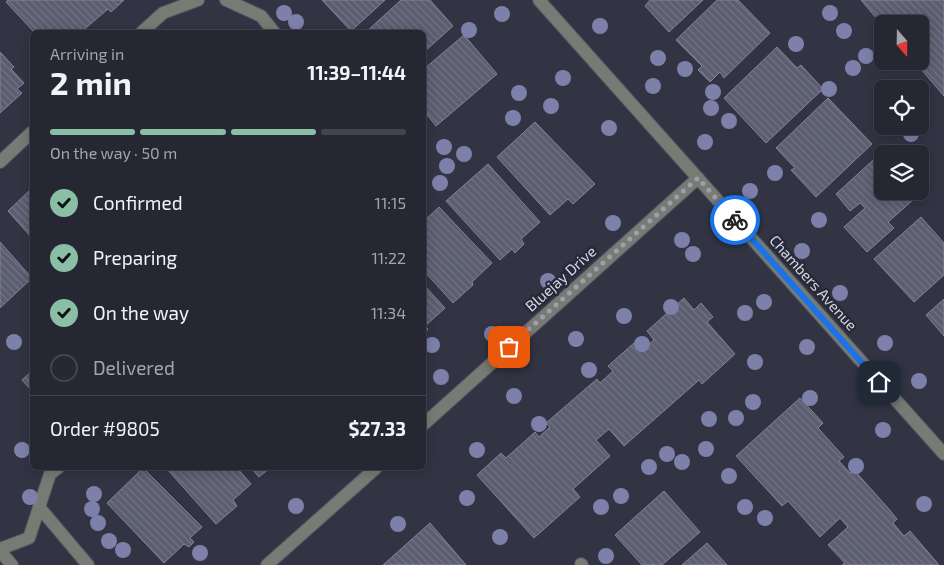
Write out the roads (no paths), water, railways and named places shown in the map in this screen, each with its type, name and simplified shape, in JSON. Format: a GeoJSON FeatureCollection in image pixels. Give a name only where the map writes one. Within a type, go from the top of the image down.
{"type":"FeatureCollection","features":[{"type":"Feature","properties":{"kind":"street"},"geometry":{"type":"LineString","coordinates":[[144,30],[163,13],[198,0]]}},
{"type":"Feature","properties":{"kind":"street"},"geometry":{"type":"LineString","coordinates":[[226,0],[261,16],[272,30]]}},
{"type":"Feature","properties":{"kind":"street","name":"Chambers Avenue"},"geometry":{"type":"LineString","coordinates":[[539,0],[944,454]]}},
{"type":"Feature","properties":{"kind":"street"},"geometry":{"type":"LineString","coordinates":[[0,162],[30,134]]}},
{"type":"Feature","properties":{"kind":"street","name":"Bluejay Drive"},"geometry":{"type":"LineString","coordinates":[[426,422],[698,178]]}},
{"type":"Feature","properties":{"kind":"street"},"geometry":{"type":"LineString","coordinates":[[12,565],[0,550],[29,538],[50,474],[55,470]]}},
{"type":"Feature","properties":{"kind":"street"},"geometry":{"type":"LineString","coordinates":[[267,565],[374,470]]}},
{"type":"Feature","properties":{"kind":"street"},"geometry":{"type":"LineString","coordinates":[[39,507],[88,565]]}}]}
